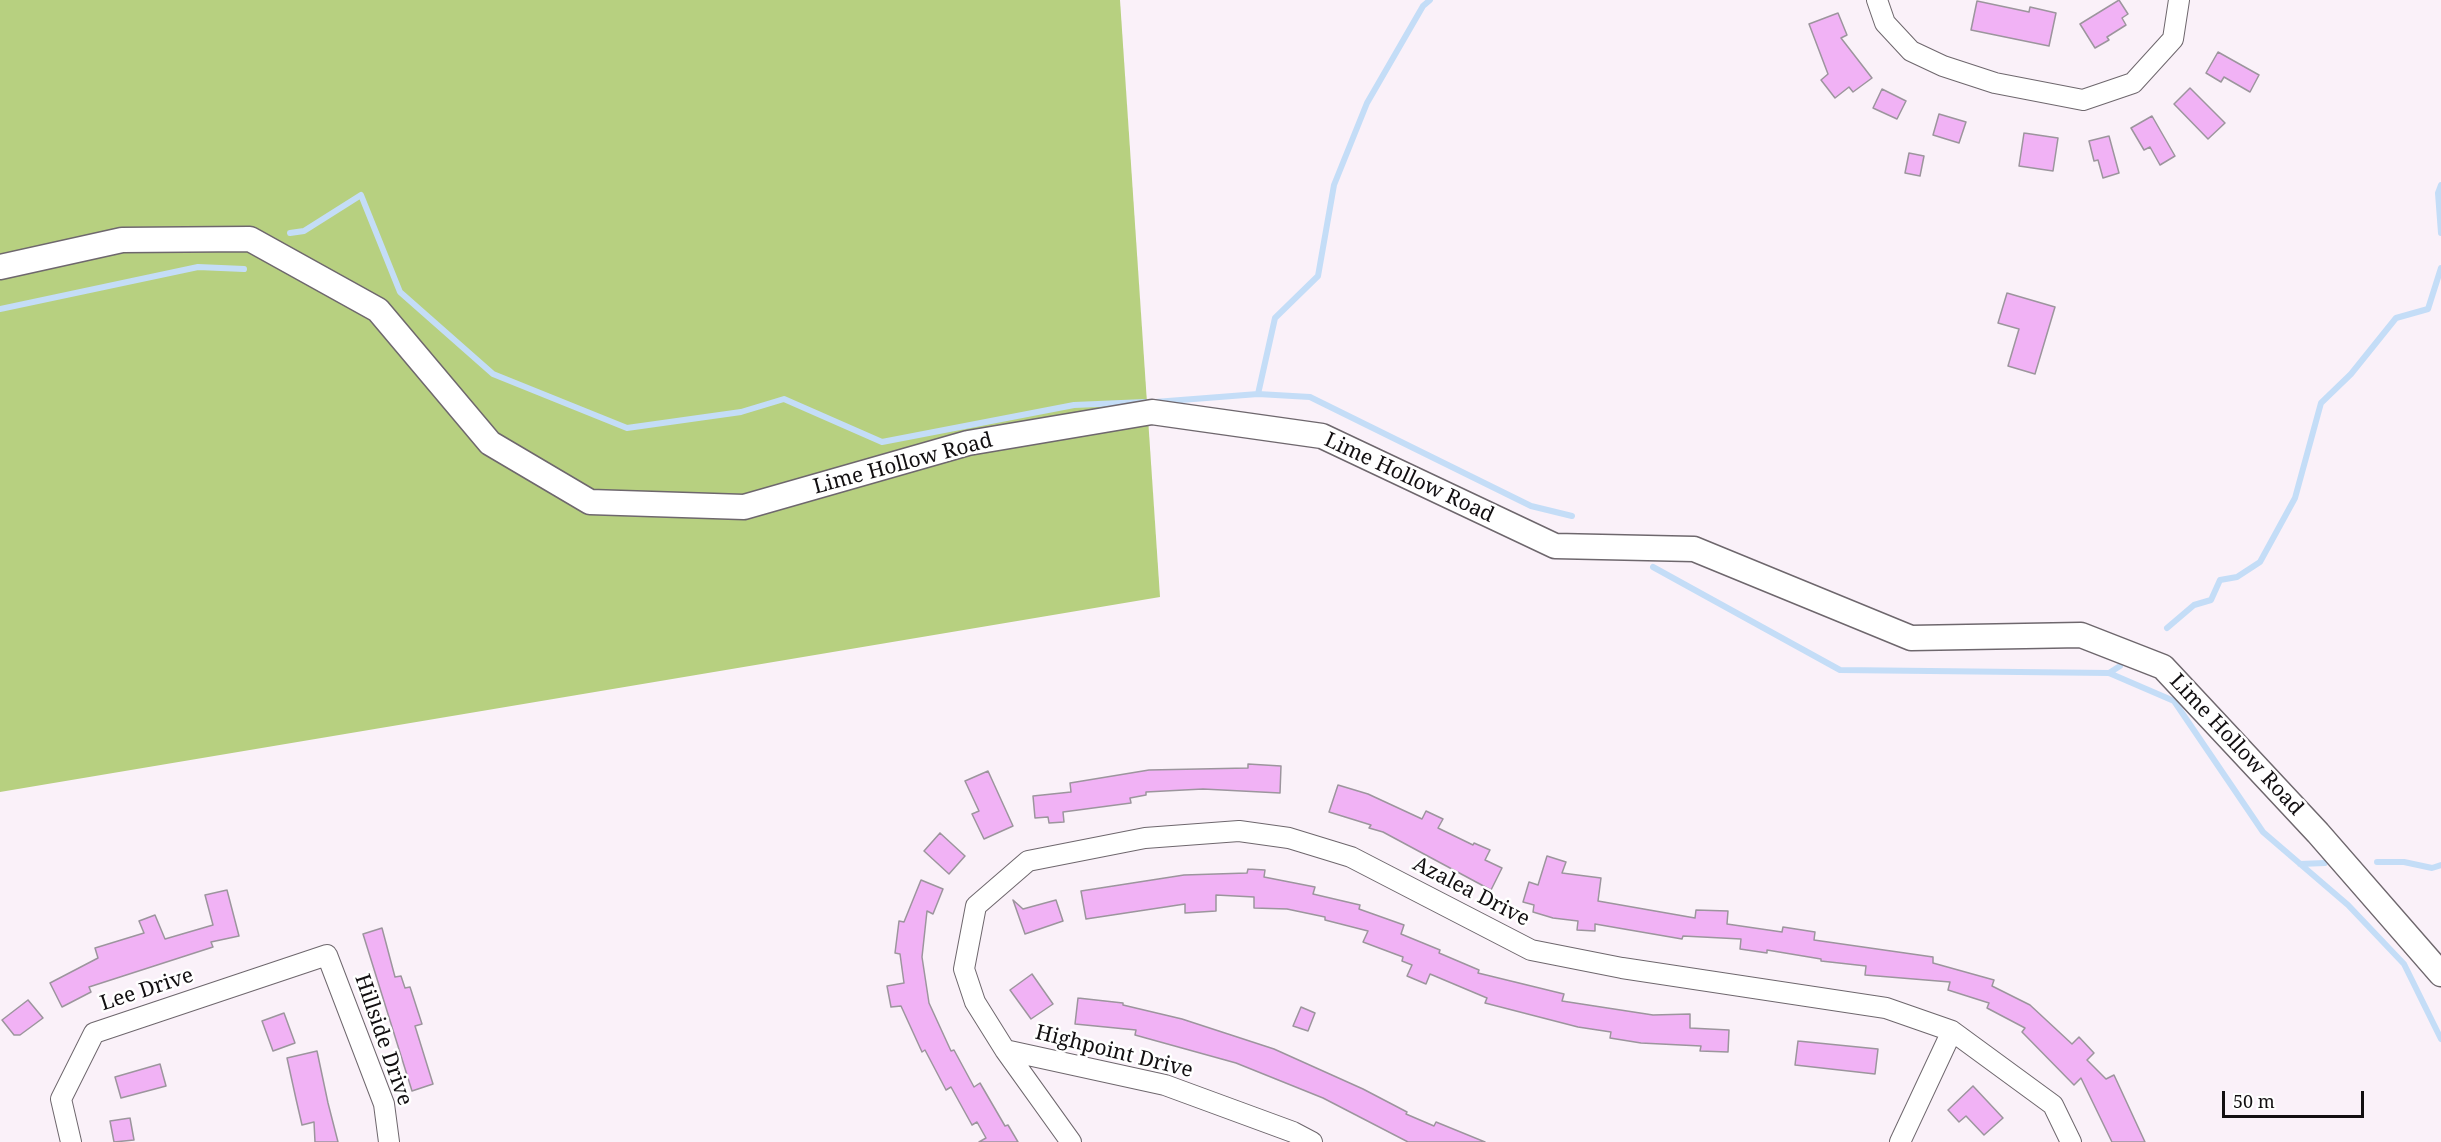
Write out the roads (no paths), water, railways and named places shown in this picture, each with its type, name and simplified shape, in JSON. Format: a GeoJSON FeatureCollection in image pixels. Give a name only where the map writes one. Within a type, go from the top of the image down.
{"type":"FeatureCollection","features":[{"type":"Feature","properties":{"kind":"street"},"geometry":{"type":"LineString","coordinates":[[1877,0],[1885,24],[1911,51],[1943,66],[1995,83],[2083,100],[2133,83],[2173,39],[2179,0]]}},
{"type":"Feature","properties":{"kind":"street","name":"Lime Hollow Road"},"geometry":{"type":"LineString","coordinates":[[0,267],[122,240],[250,239],[378,310],[490,442],[590,502],[744,507],[968,443],[1152,412],[1322,436],[1555,546],[1694,549],[1911,638],[2081,635],[2163,668],[2318,832],[2441,974]]}},
{"type":"Feature","properties":{"kind":"street","name":"Azalea Drive"},"geometry":{"type":"LineString","coordinates":[[1071,1142],[1005,1050],[975,1002],[964,969],[976,906],[1029,861],[1145,838],[1239,831],[1289,838],[1351,857],[1531,950],[1622,968],[1886,1008],[1952,1031],[2053,1105],[2071,1142]]}},
{"type":"Feature","properties":{"kind":"street","name":"Lee Drive"},"geometry":{"type":"LineString","coordinates":[[71,1142],[61,1099],[94,1033],[327,955]]}},
{"type":"Feature","properties":{"kind":"street","name":"Hillside Drive"},"geometry":{"type":"LineString","coordinates":[[327,955],[384,1104],[389,1142]]}},
{"type":"Feature","properties":{"kind":"street"},"geometry":{"type":"LineString","coordinates":[[1900,1142],[1952,1031]]}},
{"type":"Feature","properties":{"kind":"street","name":"Highpoint Drive"},"geometry":{"type":"LineString","coordinates":[[1005,1050],[1165,1085],[1293,1132],[1312,1142]]}},
{"type":"Feature","properties":{"kind":"waterway"},"geometry":{"type":"LineString","coordinates":[[1258,394],[1275,318],[1318,276],[1334,185],[1367,103],[1423,6],[1430,0]]}},
{"type":"Feature","properties":{"kind":"waterway"},"geometry":{"type":"LineString","coordinates":[[2441,185],[2438,193],[2441,233]]}},
{"type":"Feature","properties":{"kind":"waterway"},"geometry":{"type":"LineString","coordinates":[[290,233],[304,231],[361,195],[400,292],[493,374],[627,428],[741,412],[784,399],[882,442],[1074,405],[1145,402]]}},
{"type":"Feature","properties":{"kind":"waterway"},"geometry":{"type":"LineString","coordinates":[[0,309],[198,267],[244,269]]}},
{"type":"Feature","properties":{"kind":"waterway"},"geometry":{"type":"LineString","coordinates":[[2167,628],[2194,605],[2211,600],[2220,580],[2237,577],[2260,562],[2295,498],[2321,403],[2351,374],[2396,318],[2428,309],[2441,268]]}},
{"type":"Feature","properties":{"kind":"waterway"},"geometry":{"type":"LineString","coordinates":[[1155,402],[1258,394],[1310,397],[1531,506],[1572,516]]}},
{"type":"Feature","properties":{"kind":"waterway"},"geometry":{"type":"LineString","coordinates":[[1653,567],[1840,670],[2109,673],[2174,701],[2263,832],[2348,905],[2404,964],[2441,1039]]}},
{"type":"Feature","properties":{"kind":"waterway"},"geometry":{"type":"LineString","coordinates":[[2109,673],[2120,666]]}},
{"type":"Feature","properties":{"kind":"waterway"},"geometry":{"type":"LineString","coordinates":[[2377,862],[2404,862],[2432,868],[2441,865]]}},
{"type":"Feature","properties":{"kind":"waterway"},"geometry":{"type":"LineString","coordinates":[[2300,864],[2325,863]]}}]}
